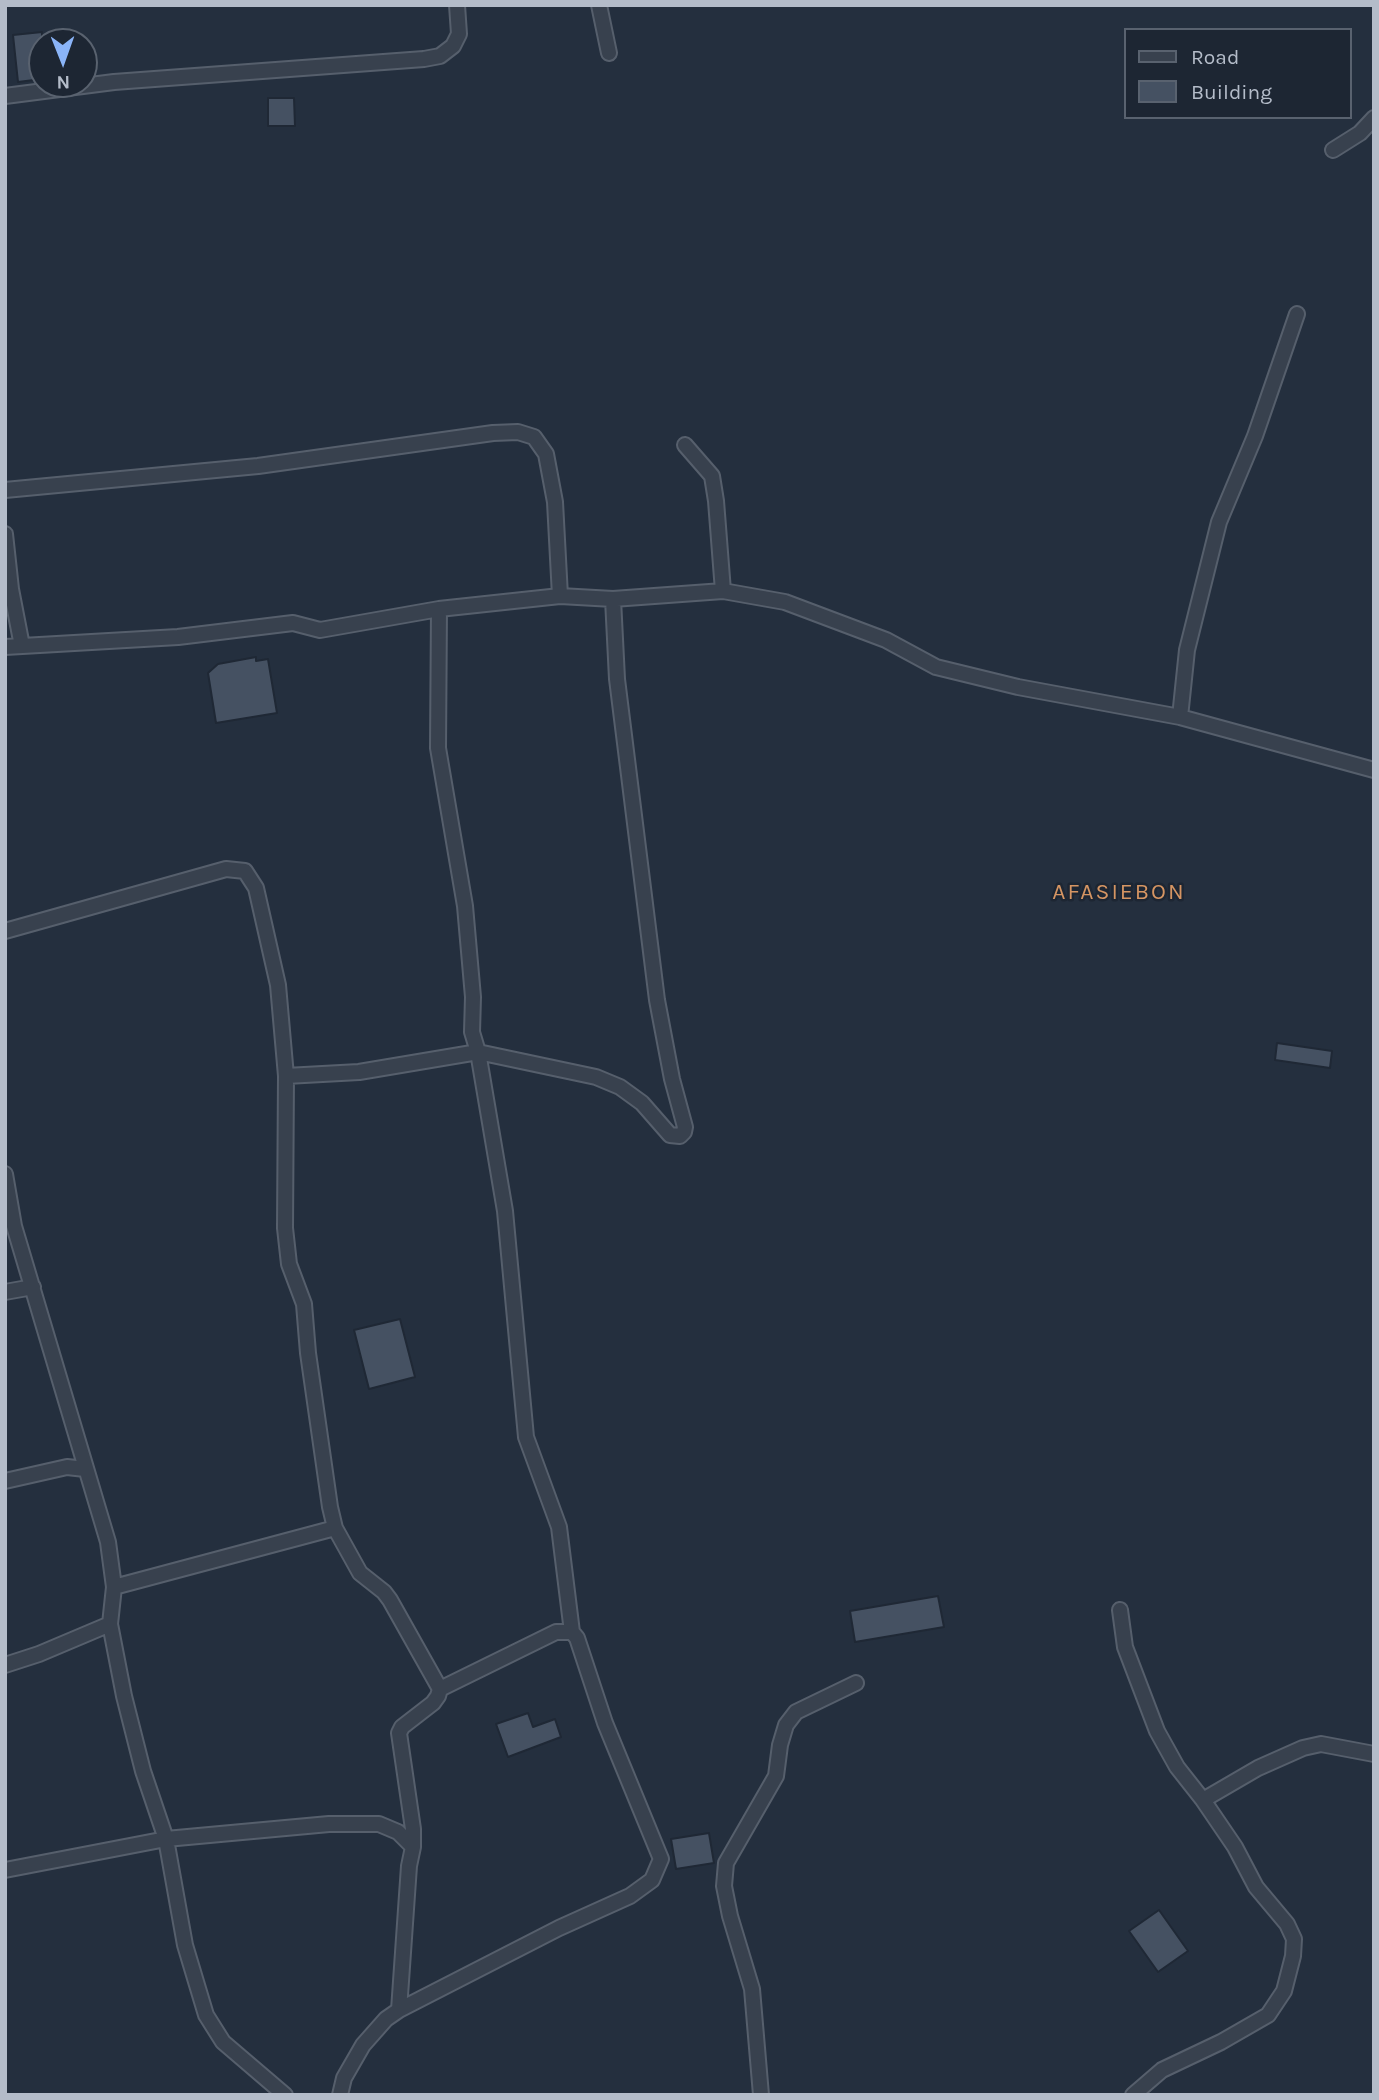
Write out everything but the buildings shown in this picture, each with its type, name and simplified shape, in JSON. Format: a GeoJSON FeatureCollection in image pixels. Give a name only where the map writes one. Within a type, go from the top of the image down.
{"type":"FeatureCollection","features":[{"type":"Feature","properties":{"kind":"street"},"geometry":{"type":"LineString","coordinates":[[5,96],[114,82],[440,56],[453,46],[459,34],[457,5]]}},
{"type":"Feature","properties":{"kind":"street"},"geometry":{"type":"LineString","coordinates":[[599,5],[609,53]]}},
{"type":"Feature","properties":{"kind":"street"},"geometry":{"type":"LineString","coordinates":[[1334,150],[1360,133],[1374,118]]}},
{"type":"Feature","properties":{"kind":"street"},"geometry":{"type":"LineString","coordinates":[[1180,717],[1187,650],[1216,533],[1255,436],[1297,314]]}},
{"type":"Feature","properties":{"kind":"street"},"geometry":{"type":"LineString","coordinates":[[5,490],[258,466],[493,433],[518,432],[534,437],[546,454],[555,502],[560,596]]}},
{"type":"Feature","properties":{"kind":"street"},"geometry":{"type":"LineString","coordinates":[[685,445],[712,476],[723,591]]}},
{"type":"Feature","properties":{"kind":"street"},"geometry":{"type":"LineString","coordinates":[[5,534],[11,589],[22,646]]}},
{"type":"Feature","properties":{"kind":"street"},"geometry":{"type":"LineString","coordinates":[[5,647],[178,637],[293,623],[320,629],[439,609],[560,596],[613,599],[723,591],[785,602],[886,640],[936,667],[1018,687],[1180,717],[1374,770]]}},
{"type":"Feature","properties":{"kind":"street"},"geometry":{"type":"LineString","coordinates":[[286,1076],[359,1072],[478,1052],[596,1077],[620,1087],[642,1103],[670,1135],[680,1136],[684,1132],[657,1000],[618,692],[613,599]]}},
{"type":"Feature","properties":{"kind":"street"},"geometry":{"type":"LineString","coordinates":[[341,2095],[344,2078],[363,2045],[386,2019],[559,1928],[630,1896],[652,1880],[661,1859],[606,1723],[577,1638],[572,1632],[559,1527],[526,1437],[505,1211],[478,1052],[472,1032],[473,997],[465,906],[438,748],[439,609]]}},
{"type":"Feature","properties":{"kind":"street"},"geometry":{"type":"LineString","coordinates":[[5,931],[226,869],[245,871],[256,888],[278,985],[286,1076],[285,1228],[289,1264],[304,1304],[321,1454],[335,1528],[360,1573],[390,1600],[440,1689]]}},
{"type":"Feature","properties":{"kind":"street"},"geometry":{"type":"LineString","coordinates":[[5,1174],[14,1226],[108,1542],[114,1587],[110,1624],[124,1696],[143,1771],[166,1839],[185,1945],[206,2015],[223,2042],[285,2095]]}},
{"type":"Feature","properties":{"kind":"street"},"geometry":{"type":"LineString","coordinates":[[5,1292],[33,1287]]}},
{"type":"Feature","properties":{"kind":"street"},"geometry":{"type":"LineString","coordinates":[[5,1481],[66,1467],[85,1469]]}},
{"type":"Feature","properties":{"kind":"street"},"geometry":{"type":"LineString","coordinates":[[114,1587],[335,1528]]}},
{"type":"Feature","properties":{"kind":"street"},"geometry":{"type":"LineString","coordinates":[[1120,1610],[1125,1647],[1157,1731],[1177,1767],[1235,1847],[1256,1887],[1287,1924],[1294,1939],[1293,1956],[1284,1991],[1268,2015],[1221,2042],[1162,2070],[1133,2095]]}},
{"type":"Feature","properties":{"kind":"street"},"geometry":{"type":"LineString","coordinates":[[5,1665],[39,1654],[110,1624]]}},
{"type":"Feature","properties":{"kind":"street"},"geometry":{"type":"LineString","coordinates":[[400,2010],[409,1866],[414,1829],[399,1732],[433,1703],[440,1689],[556,1632],[572,1632]]}},
{"type":"Feature","properties":{"kind":"street"},"geometry":{"type":"LineString","coordinates":[[761,2095],[752,1989],[730,1916],[724,1886],[726,1863],[776,1776],[780,1745],[791,1718],[796,1712],[856,1683]]}},
{"type":"Feature","properties":{"kind":"street"},"geometry":{"type":"LineString","coordinates":[[1203,1801],[1258,1768],[1303,1748],[1321,1744],[1374,1754]]}},
{"type":"Feature","properties":{"kind":"street"},"geometry":{"type":"LineString","coordinates":[[5,1870],[166,1839],[329,1824],[379,1825],[398,1832],[413,1847]]}},
{"type":"Feature","properties":{"kind":"district","name":"AFASIEBON"},"geometry":{"type":"Point","coordinates":[1119,892]}}]}
